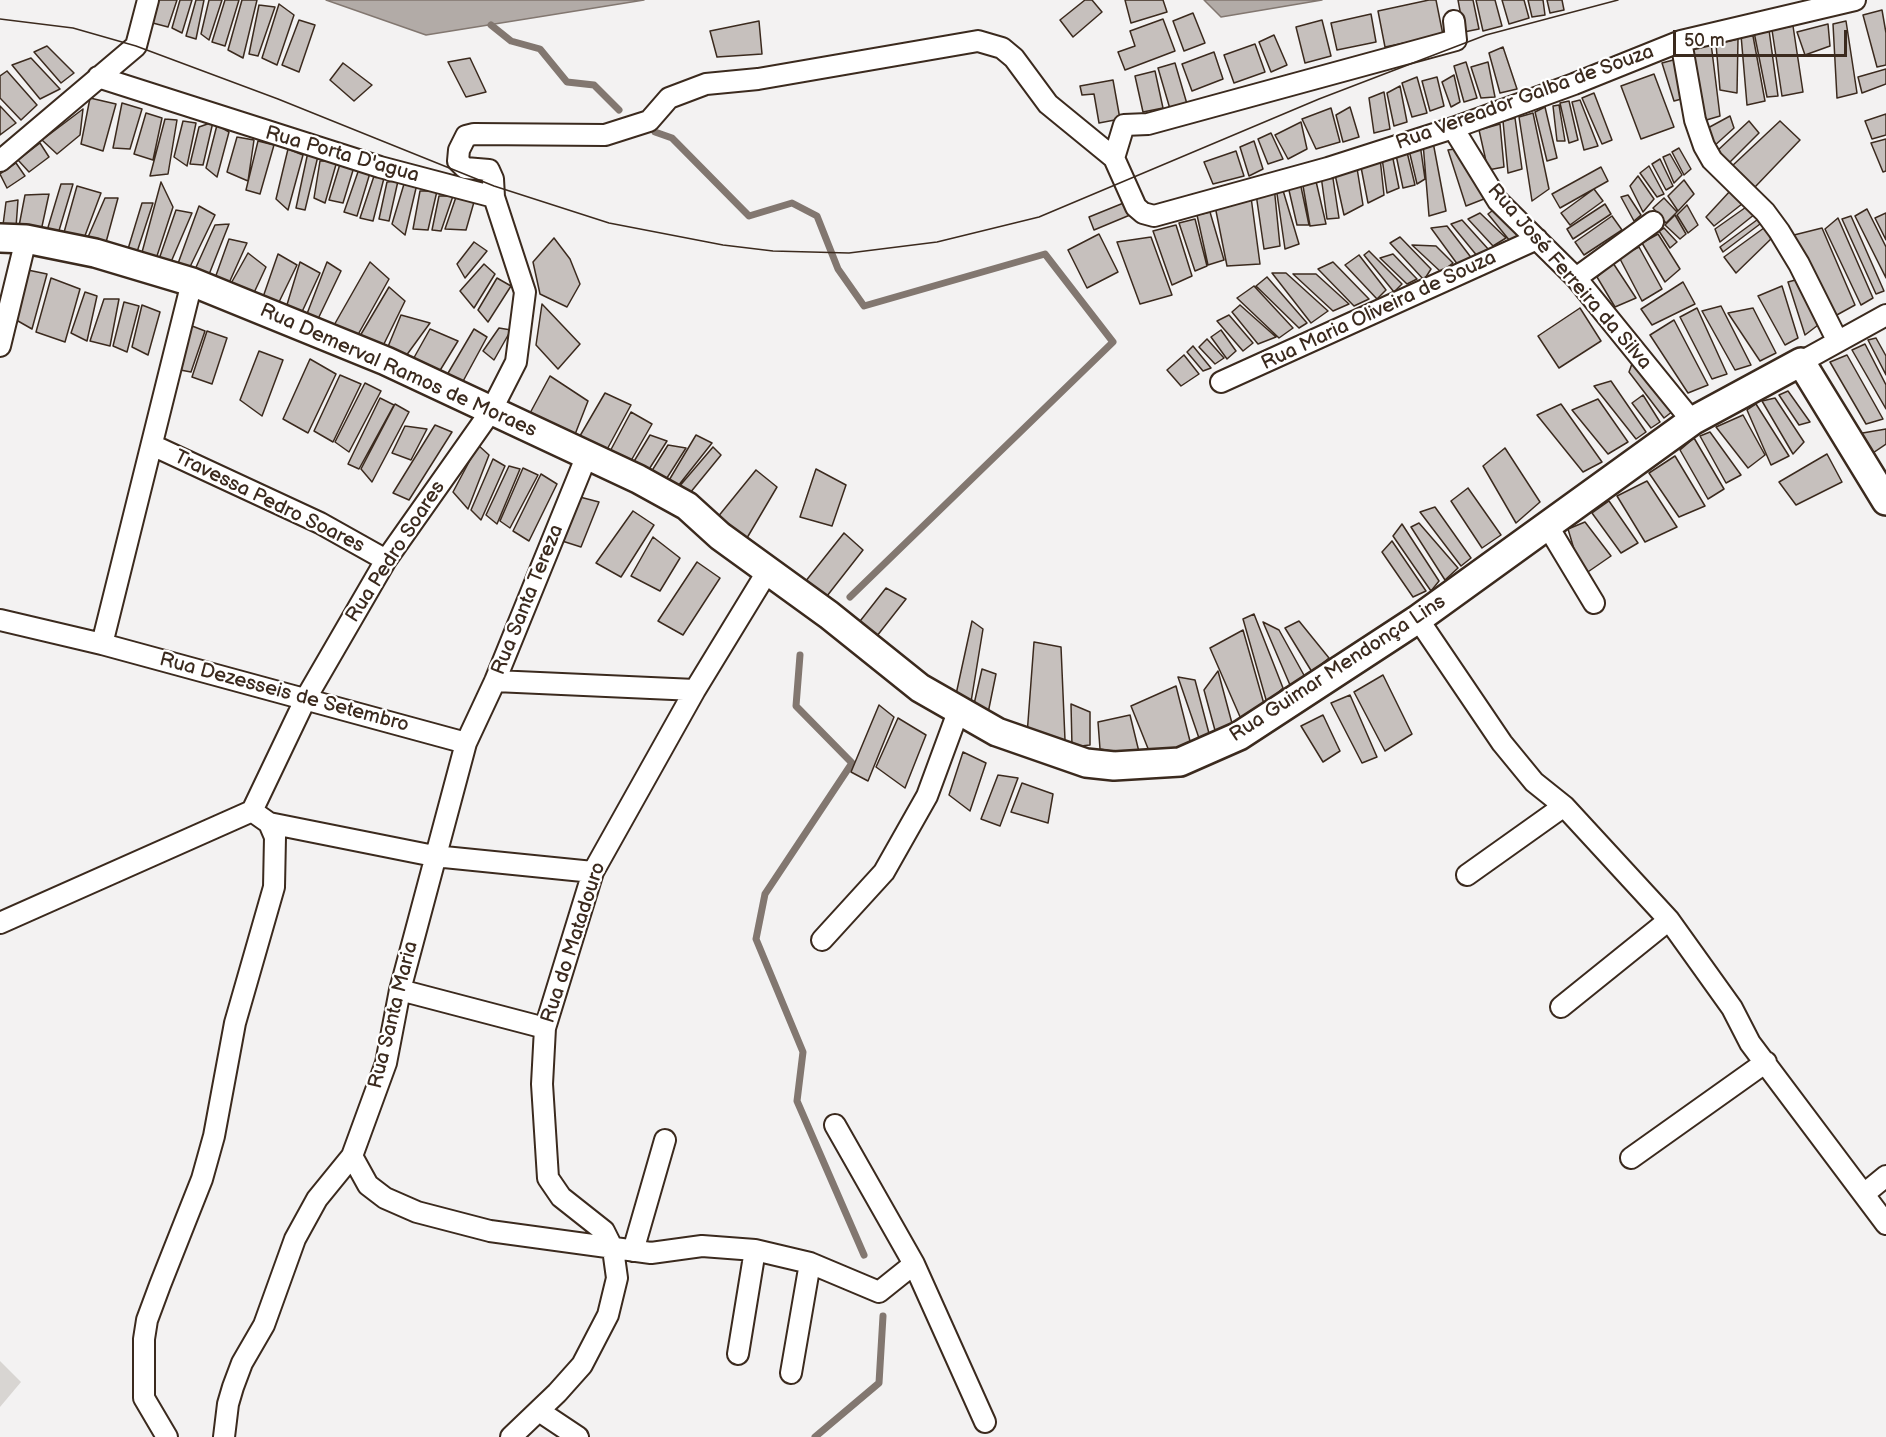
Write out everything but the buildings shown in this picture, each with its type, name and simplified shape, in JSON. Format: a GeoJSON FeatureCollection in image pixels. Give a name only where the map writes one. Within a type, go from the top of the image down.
{"type":"FeatureCollection","features":[{"type":"Feature","properties":{"kind":"street"},"geometry":{"type":"LineString","coordinates":[[0,161],[136,46],[148,0]]}},
{"type":"Feature","properties":{"kind":"street","name":"Rua Vereador Galba de Souza"},"geometry":{"type":"LineString","coordinates":[[1114,158],[1136,207],[1143,213],[1154,216],[1328,168],[1453,128],[1681,41],[1855,0]]}},
{"type":"Feature","properties":{"kind":"street"},"geometry":{"type":"LineString","coordinates":[[494,197],[493,179],[489,170],[465,168],[458,161],[459,150],[466,136],[474,134],[605,135],[649,121],[669,98],[706,84],[758,79],[978,41],[1002,48],[1014,58],[1048,104],[1114,158],[1124,125],[1148,124],[1456,40],[1454,21]]}},
{"type":"Feature","properties":{"kind":"street"},"geometry":{"type":"LineString","coordinates":[[1681,41],[1695,120],[1704,146],[1712,160],[1765,212],[1779,231],[1799,264],[1837,340]]}},
{"type":"Feature","properties":{"kind":"street","name":"Rua Porta D'agua"},"geometry":{"type":"LineString","coordinates":[[98,77],[380,167],[494,197]]}},
{"type":"Feature","properties":{"kind":"street","name":"Rua José Ferreira da Silva"},"geometry":{"type":"LineString","coordinates":[[1453,128],[1498,201],[1576,278],[1692,421]]}},
{"type":"Feature","properties":{"kind":"street","name":"Rua Pedro Soares"},"geometry":{"type":"LineString","coordinates":[[252,811],[306,698],[386,560],[491,411],[516,362],[525,292],[494,197]]}},
{"type":"Feature","properties":{"kind":"street"},"geometry":{"type":"LineString","coordinates":[[1576,278],[1653,222]]}},
{"type":"Feature","properties":{"kind":"street"},"geometry":{"type":"LineString","coordinates":[[0,346],[13,238]]}},
{"type":"Feature","properties":{"kind":"street","name":"Rua Demerval Ramos de Moraes"},"geometry":{"type":"LineString","coordinates":[[13,238],[95,253],[192,282],[386,361],[638,479],[687,506],[720,536],[767,572]]}},
{"type":"Feature","properties":{"kind":"street","name":"Rua Maria Oliveira de Souza"},"geometry":{"type":"LineString","coordinates":[[1221,382],[1537,238]]}},
{"type":"Feature","properties":{"kind":"street"},"geometry":{"type":"LineString","coordinates":[[102,644],[192,282]]}},
{"type":"Feature","properties":{"kind":"street","name":"Rua Guimar Mendonça Lins"},"geometry":{"type":"LineString","coordinates":[[767,572],[829,615],[920,688],[958,712],[997,732],[1086,763],[1114,766],[1180,762],[1239,736],[1418,619],[1692,421],[1886,315]]}},
{"type":"Feature","properties":{"kind":"street"},"geometry":{"type":"LineString","coordinates":[[1801,362],[1886,501]]}},
{"type":"Feature","properties":{"kind":"street","name":"Travessa Pedro Soares"},"geometry":{"type":"LineString","coordinates":[[152,445],[320,523],[386,560]]}},
{"type":"Feature","properties":{"kind":"street","name":"Rua Santa Tereza"},"geometry":{"type":"LineString","coordinates":[[466,743],[495,681],[587,455]]}},
{"type":"Feature","properties":{"kind":"street"},"geometry":{"type":"LineString","coordinates":[[1547,525],[1594,603]]}},
{"type":"Feature","properties":{"kind":"street","name":"Rua do Matadouro"},"geometry":{"type":"LineString","coordinates":[[511,1437],[582,1365],[608,1315],[617,1278],[613,1249],[604,1231],[561,1197],[548,1178],[542,1084],[545,1028],[593,872],[695,690],[767,572]]}},
{"type":"Feature","properties":{"kind":"street"},"geometry":{"type":"LineString","coordinates":[[1418,619],[1502,743],[1534,782],[1564,806],[1669,921],[1732,1008],[1750,1043],[1886,1224]]}},
{"type":"Feature","properties":{"kind":"street","name":"Rua Dezesseis de Setembro"},"geometry":{"type":"LineString","coordinates":[[0,620],[102,644],[466,743]]}},
{"type":"Feature","properties":{"kind":"street"},"geometry":{"type":"LineString","coordinates":[[495,681],[695,690]]}},
{"type":"Feature","properties":{"kind":"street"},"geometry":{"type":"LineString","coordinates":[[822,940],[884,872],[927,796],[958,712]]}},
{"type":"Feature","properties":{"kind":"street","name":"Rua Santa Maria"},"geometry":{"type":"LineString","coordinates":[[224,1437],[228,1404],[233,1387],[242,1363],[264,1325],[295,1239],[317,1199],[352,1156],[386,1063],[400,990],[466,743]]}},
{"type":"Feature","properties":{"kind":"street"},"geometry":{"type":"LineString","coordinates":[[1467,875],[1564,806]]}},
{"type":"Feature","properties":{"kind":"street"},"geometry":{"type":"LineString","coordinates":[[0,923],[252,811],[269,824],[434,856],[593,872]]}},
{"type":"Feature","properties":{"kind":"street"},"geometry":{"type":"LineString","coordinates":[[167,1437],[144,1398],[142,1369],[147,1320],[202,1179],[214,1136],[235,1023],[274,887],[275,837],[269,824]]}},
{"type":"Feature","properties":{"kind":"street"},"geometry":{"type":"LineString","coordinates":[[1561,1007],[1669,921]]}},
{"type":"Feature","properties":{"kind":"street"},"geometry":{"type":"LineString","coordinates":[[400,990],[545,1028]]}},
{"type":"Feature","properties":{"kind":"street"},"geometry":{"type":"LineString","coordinates":[[1631,1158],[1766,1062]]}},
{"type":"Feature","properties":{"kind":"street"},"geometry":{"type":"LineString","coordinates":[[836,1125],[914,1264],[985,1422]]}},
{"type":"Feature","properties":{"kind":"street"},"geometry":{"type":"LineString","coordinates":[[633,1251],[666,1140]]}},
{"type":"Feature","properties":{"kind":"street"},"geometry":{"type":"LineString","coordinates":[[352,1156],[368,1185],[385,1198],[417,1212],[490,1231],[633,1251],[676,1252],[702,1246],[755,1250],[810,1263],[879,1292],[914,1264]]}},
{"type":"Feature","properties":{"kind":"street"},"geometry":{"type":"LineString","coordinates":[[1864,1194],[1886,1176]]}},
{"type":"Feature","properties":{"kind":"street"},"geometry":{"type":"LineString","coordinates":[[738,1354],[755,1250]]}},
{"type":"Feature","properties":{"kind":"street"},"geometry":{"type":"LineString","coordinates":[[790,1373],[810,1263]]}},
{"type":"Feature","properties":{"kind":"street"},"geometry":{"type":"LineString","coordinates":[[539,1411],[578,1437]]}},
{"type":"Feature","properties":{"kind":"shaded area"},"geometry":{"type":"Polygon","coordinates":[[[326,0],[644,0],[426,35],[326,0]]]}},
{"type":"Feature","properties":{"kind":"shaded area"},"geometry":{"type":"Polygon","coordinates":[[[1204,0],[1322,0],[1221,17],[1204,0]]]}},
{"type":"Feature","properties":{"kind":"shaded area"},"geometry":{"type":"Polygon","coordinates":[[[0,1361],[21,1382],[0,1407],[0,1361]]]}},
{"type":"Feature","properties":{"kind":"waterway"},"geometry":{"type":"LineString","coordinates":[[491,25],[511,41],[540,49],[567,82],[594,85],[619,110]]}},
{"type":"Feature","properties":{"kind":"waterway"},"geometry":{"type":"LineString","coordinates":[[655,132],[672,138],[749,216],[792,203],[817,216],[838,269],[864,306],[1045,254],[1113,342],[850,597]]}},
{"type":"Feature","properties":{"kind":"waterway"},"geometry":{"type":"LineString","coordinates":[[800,655],[796,706],[852,763],[765,894],[756,939],[803,1052],[797,1101],[864,1255]]}},
{"type":"Feature","properties":{"kind":"waterway"},"geometry":{"type":"LineString","coordinates":[[815,1437],[879,1383],[883,1316]]}},
{"type":"Feature","properties":{"kind":"tram line"},"geometry":{"type":"LineString","coordinates":[[0,19],[73,28],[136,46],[278,99],[494,186],[609,223],[723,245],[773,251],[849,253],[937,242],[1039,217],[1319,99],[1486,35],[1618,0]]}}]}
